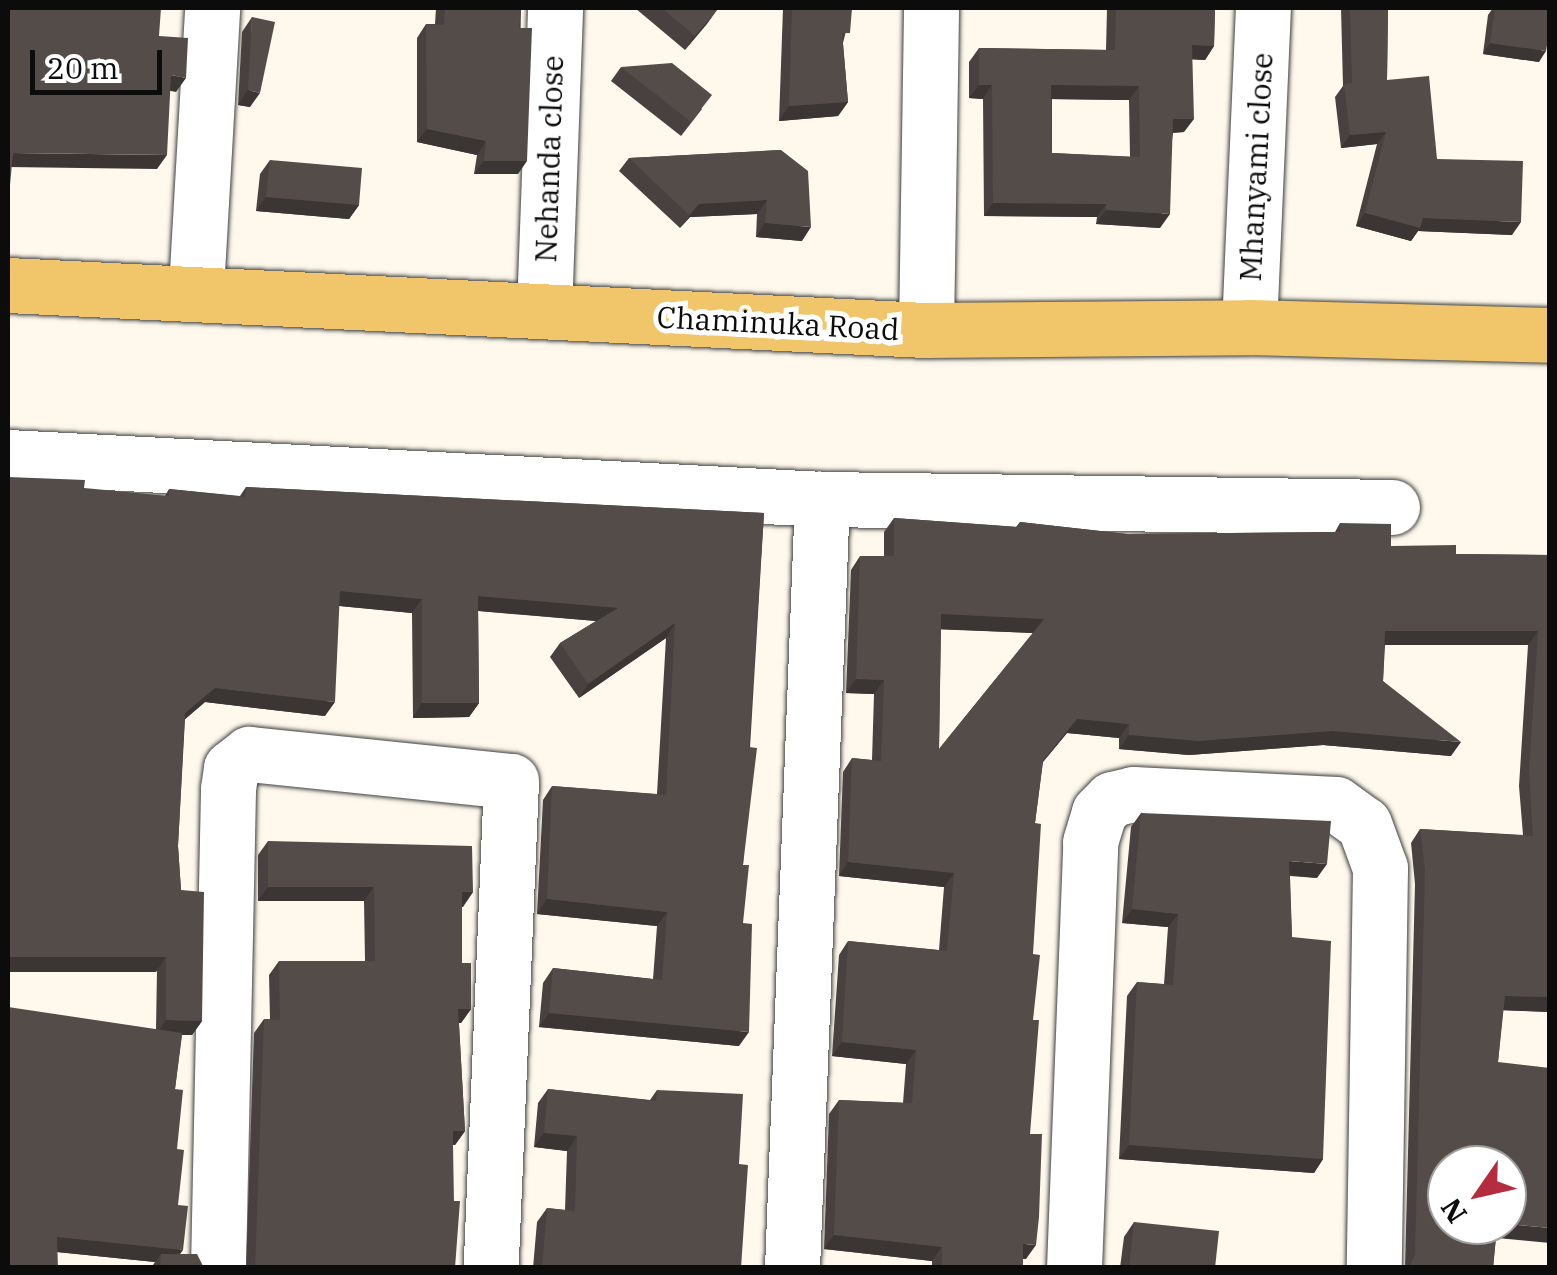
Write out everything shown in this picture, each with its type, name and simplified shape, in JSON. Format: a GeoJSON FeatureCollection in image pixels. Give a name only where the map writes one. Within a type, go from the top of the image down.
{"type":"FeatureCollection","features":[{"type":"Feature","properties":{"kind":"main road","name":"Chaminuka Road"},"geometry":{"type":"LineString","coordinates":[[8,285],[196,289],[926,330],[1249,327],[1550,335]]}},
{"type":"Feature","properties":{"kind":"street"},"geometry":{"type":"LineString","coordinates":[[196,289],[212,8]]}},
{"type":"Feature","properties":{"kind":"street","name":"Nehanda close"},"geometry":{"type":"LineString","coordinates":[[544,311],[555,8]]}},
{"type":"Feature","properties":{"kind":"street"},"geometry":{"type":"LineString","coordinates":[[926,330],[931,8]]}},
{"type":"Feature","properties":{"kind":"street","name":"Mhanyami close"},"geometry":{"type":"LineString","coordinates":[[1249,327],[1264,8]]}},
{"type":"Feature","properties":{"kind":"street"},"geometry":{"type":"LineString","coordinates":[[8,457],[822,499],[1392,507]]}},
{"type":"Feature","properties":{"kind":"street"},"geometry":{"type":"LineString","coordinates":[[792,1268],[822,499]]}},
{"type":"Feature","properties":{"kind":"street"},"geometry":{"type":"LineString","coordinates":[[218,1268],[228,788],[232,768],[249,754],[510,781],[491,1268]]}},
{"type":"Feature","properties":{"kind":"street"},"geometry":{"type":"LineString","coordinates":[[1074,1268],[1090,842],[1099,812],[1112,799],[1133,794],[1336,804],[1364,824],[1380,868],[1374,1268]]}},
{"type":"Feature","properties":{"kind":"building"},"geometry":{"type":"Polygon","coordinates":[[[8,8],[161,8],[159,36],[188,38],[186,78],[171,75],[167,155],[13,153],[8,184],[8,8]]]}},
{"type":"Feature","properties":{"kind":"building"},"geometry":{"type":"Polygon","coordinates":[[[445,8],[521,8],[519,28],[532,28],[527,161],[484,161],[486,141],[427,129],[426,24],[444,25],[445,8]]]}},
{"type":"Feature","properties":{"kind":"building"},"geometry":{"type":"Polygon","coordinates":[[[662,8],[714,8],[717,10],[695,36],[662,8]]]}},
{"type":"Feature","properties":{"kind":"building"},"geometry":{"type":"Polygon","coordinates":[[[792,8],[852,8],[850,33],[842,33],[848,102],[789,106],[792,8]]]}},
{"type":"Feature","properties":{"kind":"building"},"geometry":{"type":"Polygon","coordinates":[[[1116,8],[1215,8],[1214,46],[1192,45],[1194,119],[1173,119],[1170,214],[1106,210],[1106,204],[993,203],[992,85],[979,85],[979,48],[1115,50],[1116,8]],[[1051,85],[1052,153],[1140,157],[1139,86],[1051,85]]]}},
{"type":"Feature","properties":{"kind":"building"},"geometry":{"type":"Polygon","coordinates":[[[1350,8],[1388,8],[1387,80],[1429,76],[1437,159],[1523,161],[1521,222],[1423,218],[1420,228],[1365,213],[1386,132],[1350,135],[1344,84],[1352,83],[1350,8]]]}},
{"type":"Feature","properties":{"kind":"building"},"geometry":{"type":"Polygon","coordinates":[[[1495,8],[1550,8],[1546,51],[1490,43],[1495,8]]]}},
{"type":"Feature","properties":{"kind":"building"},"geometry":{"type":"Polygon","coordinates":[[[252,17],[275,22],[260,93],[248,90],[252,17]]]}},
{"type":"Feature","properties":{"kind":"building"},"geometry":{"type":"Polygon","coordinates":[[[672,63],[712,95],[691,122],[621,67],[672,63]]]}},
{"type":"Feature","properties":{"kind":"building"},"geometry":{"type":"Polygon","coordinates":[[[781,150],[808,171],[811,227],[765,223],[767,200],[699,204],[689,215],[629,158],[781,150]]]}},
{"type":"Feature","properties":{"kind":"building"},"geometry":{"type":"Polygon","coordinates":[[[270,160],[362,168],[359,205],[266,197],[270,160]]]}},
{"type":"Feature","properties":{"kind":"building"},"geometry":{"type":"Polygon","coordinates":[[[8,477],[85,480],[84,488],[169,496],[169,489],[245,497],[246,487],[764,513],[749,747],[757,748],[743,865],[749,865],[743,923],[752,924],[749,1032],[549,1013],[553,968],[662,980],[667,912],[547,899],[552,786],[666,795],[675,623],[588,684],[560,643],[618,608],[478,596],[479,703],[422,703],[422,599],[340,591],[335,702],[215,688],[185,713],[178,846],[181,890],[204,892],[202,1021],[166,1020],[166,957],[8,957],[8,477]]]}},
{"type":"Feature","properties":{"kind":"building"},"geometry":{"type":"Polygon","coordinates":[[[894,518],[1019,527],[1020,522],[1127,534],[1340,532],[1340,523],[1391,524],[1391,546],[1456,545],[1456,554],[1550,555],[1550,997],[1505,996],[1498,1062],[1550,1068],[1550,1228],[1527,1226],[1527,1145],[1427,1145],[1427,1245],[1495,1245],[1493,1268],[1409,1268],[1415,1254],[1425,869],[1420,829],[1533,836],[1529,771],[1538,631],[1385,631],[1383,681],[1461,742],[1333,731],[1198,741],[1129,735],[1129,724],[1077,719],[1043,760],[1035,823],[1041,824],[1033,954],[1040,955],[1033,1020],[1039,1020],[1030,1134],[1042,1134],[1036,1245],[1023,1244],[1023,1268],[942,1268],[942,1247],[834,1235],[839,1100],[912,1103],[916,1050],[842,1042],[848,941],[947,951],[954,873],[848,862],[852,758],[881,761],[884,680],[856,679],[860,556],[894,556],[894,518]],[[941,614],[939,749],[1044,619],[941,614]]]}},
{"type":"Feature","properties":{"kind":"building"},"geometry":{"type":"Polygon","coordinates":[[[1141,813],[1331,821],[1327,864],[1289,861],[1292,937],[1331,941],[1323,1159],[1129,1145],[1137,982],[1173,985],[1178,914],[1132,909],[1141,813]]]}},
{"type":"Feature","properties":{"kind":"building"},"geometry":{"type":"Polygon","coordinates":[[[268,841],[472,846],[473,892],[462,892],[462,963],[471,963],[471,1009],[458,1009],[465,1131],[453,1131],[453,1201],[460,1201],[455,1268],[255,1268],[264,1019],[280,1020],[279,961],[375,961],[374,887],[268,887],[268,841]]]}},
{"type":"Feature","properties":{"kind":"building"},"geometry":{"type":"Polygon","coordinates":[[[8,1007],[182,1033],[175,1089],[183,1090],[177,1149],[184,1150],[178,1205],[188,1206],[183,1250],[57,1237],[58,1268],[8,1268],[8,1007]]]}},
{"type":"Feature","properties":{"kind":"building"},"geometry":{"type":"Polygon","coordinates":[[[548,1089],[656,1101],[657,1090],[743,1094],[739,1164],[748,1165],[741,1268],[542,1268],[547,1208],[575,1211],[577,1136],[544,1133],[548,1089]]]}},
{"type":"Feature","properties":{"kind":"building"},"geometry":{"type":"Polygon","coordinates":[[[1134,1222],[1219,1231],[1215,1268],[1129,1268],[1134,1222]]]}},
{"type":"Feature","properties":{"kind":"building"},"geometry":{"type":"Polygon","coordinates":[[[161,1254],[197,1254],[204,1268],[160,1268],[161,1254]]]}}]}
